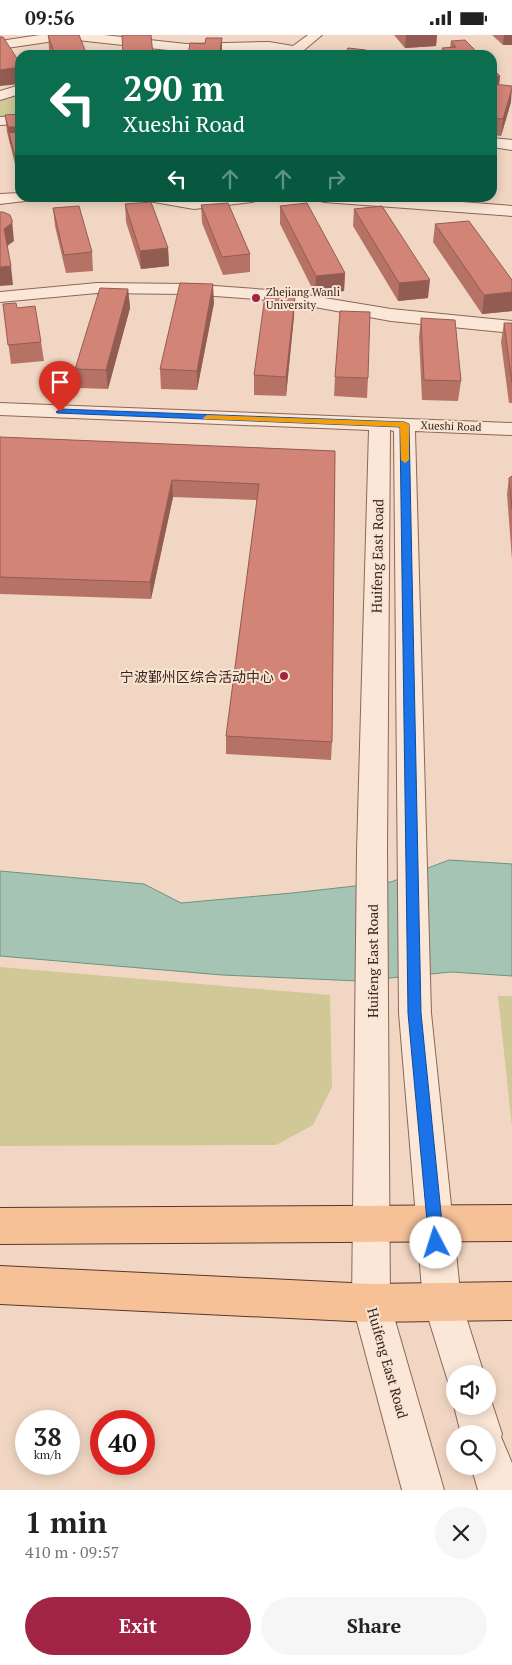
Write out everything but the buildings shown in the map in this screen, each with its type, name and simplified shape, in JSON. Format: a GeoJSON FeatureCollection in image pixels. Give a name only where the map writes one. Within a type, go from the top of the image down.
{"type":"FeatureCollection","features":[{"type":"Feature","properties":{"kind":"main road"},"geometry":{"type":"LineString","coordinates":[[0,1226],[512,1223]]}},
{"type":"Feature","properties":{"kind":"main road"},"geometry":{"type":"LineString","coordinates":[[0,1285],[370,1303],[512,1301]]}},
{"type":"Feature","properties":{"kind":"street"},"geometry":{"type":"LineString","coordinates":[[0,45],[67,35],[186,48],[269,46],[283,50]]}},
{"type":"Feature","properties":{"kind":"street"},"geometry":{"type":"LineString","coordinates":[[297,50],[316,35]]}},
{"type":"Feature","properties":{"kind":"street"},"geometry":{"type":"LineString","coordinates":[[0,96],[15,91]]}},
{"type":"Feature","properties":{"kind":"street"},"geometry":{"type":"LineString","coordinates":[[0,121],[15,120]]}},
{"type":"Feature","properties":{"kind":"street"},"geometry":{"type":"LineString","coordinates":[[497,143],[512,145]]}},
{"type":"Feature","properties":{"kind":"street"},"geometry":{"type":"LineString","coordinates":[[0,199],[15,198]]}},
{"type":"Feature","properties":{"kind":"street"},"geometry":{"type":"LineString","coordinates":[[183,202],[194,204],[211,202]]}},
{"type":"Feature","properties":{"kind":"street"},"geometry":{"type":"LineString","coordinates":[[391,202],[512,211]]}},
{"type":"Feature","properties":{"kind":"street"},"geometry":{"type":"LineString","coordinates":[[0,297],[97,289],[188,289],[282,296],[391,315],[512,327]]}},
{"type":"Feature","properties":{"kind":"street","name":"Xueshi Road"},"geometry":{"type":"LineString","coordinates":[[0,409],[512,429]]}},
{"type":"Feature","properties":{"kind":"street","name":"Huifeng East Road"},"geometry":{"type":"LineString","coordinates":[[380,424],[372,851],[370,1303],[423,1490]]}},
{"type":"Feature","properties":{"kind":"street","name":"Huifeng East Road"},"geometry":{"type":"LineString","coordinates":[[404,424],[415,1013],[442,1301],[461,1365]]}},
{"type":"Feature","properties":{"kind":"street"},"geometry":{"type":"LineString","coordinates":[[495,1475],[499,1490]]}},
{"type":"Feature","properties":{"kind":"shaded area"},"geometry":{"type":"Polygon","coordinates":[[[15,92],[15,119],[0,120],[0,97],[15,92]]]}},
{"type":"Feature","properties":{"kind":"shaded area"},"geometry":{"type":"Polygon","coordinates":[[[449,860],[512,864],[512,976],[451,972],[359,981],[222,975],[0,956],[0,871],[144,884],[181,903],[391,882],[449,860]]]}},
{"type":"Feature","properties":{"kind":"shaded area"},"geometry":{"type":"Polygon","coordinates":[[[0,967],[330,995],[332,1087],[313,1125],[276,1145],[0,1146],[0,967]]]}},
{"type":"Feature","properties":{"kind":"shaded area"},"geometry":{"type":"Polygon","coordinates":[[[498,996],[512,996],[512,1127],[498,996]]]}},
{"type":"Feature","properties":{"kind":"slow traffic"},"geometry":{"type":"LineString","coordinates":[[207,418],[404,424],[405,460]]}},
{"type":"Feature","properties":{"kind":"place","name":"Zhejiang Wanli University"},"geometry":{"type":"Point","coordinates":[256,298]}},
{"type":"Feature","properties":{"kind":"place","name":"宁波鄞州区综合活动中心"},"geometry":{"type":"Point","coordinates":[284,676]}},
{"type":"Feature","properties":{"kind":"route"},"geometry":{"type":"LineString","coordinates":[[60,412],[404,424],[415,1013],[436,1243]]}}]}
